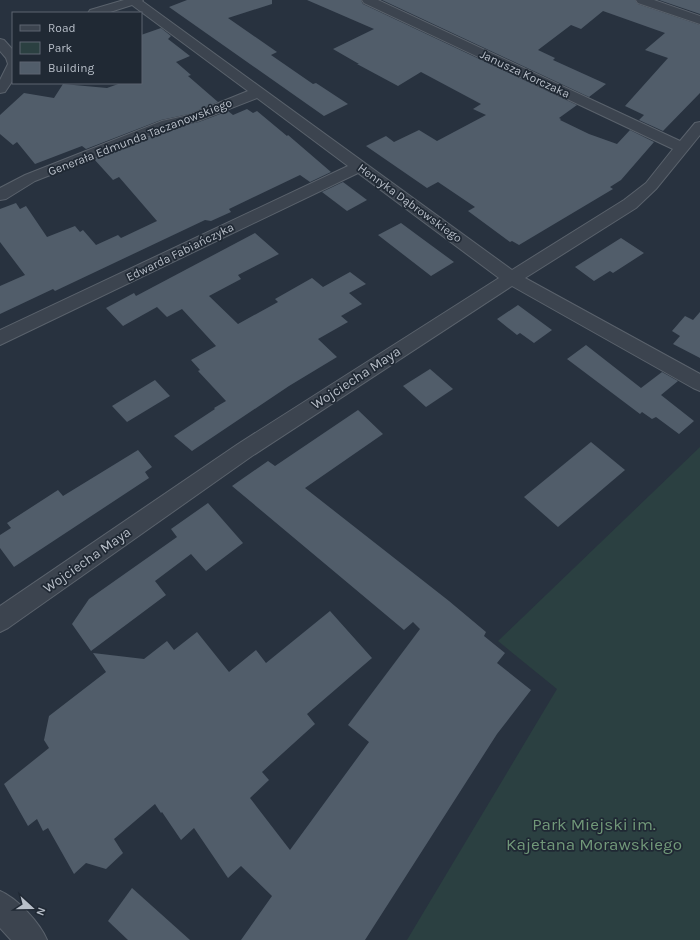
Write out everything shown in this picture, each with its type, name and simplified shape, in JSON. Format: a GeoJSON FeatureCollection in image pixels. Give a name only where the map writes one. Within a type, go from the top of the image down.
{"type":"FeatureCollection","features":[{"type":"Feature","properties":{"kind":"street"},"geometry":{"type":"LineString","coordinates":[[97,12],[135,0]]}},
{"type":"Feature","properties":{"kind":"street","name":"Henryka Dąbrowskiego"},"geometry":{"type":"LineString","coordinates":[[135,0],[512,278],[700,383]]}},
{"type":"Feature","properties":{"kind":"street","name":"Janusza Korczaka"},"geometry":{"type":"LineString","coordinates":[[368,0],[683,148]]}},
{"type":"Feature","properties":{"kind":"street"},"geometry":{"type":"LineString","coordinates":[[642,0],[700,20]]}},
{"type":"Feature","properties":{"kind":"street"},"geometry":{"type":"LineString","coordinates":[[12,38],[0,42],[12,57]]}},
{"type":"Feature","properties":{"kind":"street"},"geometry":{"type":"LineString","coordinates":[[0,89],[12,69]]}},
{"type":"Feature","properties":{"kind":"street","name":"Generała Edmunda Taczanowskiego"},"geometry":{"type":"LineString","coordinates":[[0,194],[30,178],[167,124],[193,118],[259,92]]}},
{"type":"Feature","properties":{"kind":"street","name":"Wojciecha Maya"},"geometry":{"type":"LineString","coordinates":[[0,620],[245,450],[630,204],[651,186],[700,126]]}},
{"type":"Feature","properties":{"kind":"street","name":"Edwarda Fabiańczyka"},"geometry":{"type":"LineString","coordinates":[[0,338],[360,166]]}},
{"type":"Feature","properties":{"kind":"street"},"geometry":{"type":"LineString","coordinates":[[0,906],[32,940]]}},
{"type":"Feature","properties":{"kind":"green space","name":"Park Miejski im. Kajetana Morawskiego"},"geometry":{"type":"Polygon","coordinates":[[[700,447],[700,940],[407,940],[557,689],[498,641],[700,447]]]}},
{"type":"Feature","properties":{"kind":"building"},"geometry":{"type":"Polygon","coordinates":[[[187,0],[272,0],[272,4],[228,18],[277,52],[271,55],[313,84],[316,83],[348,104],[324,116],[169,7],[187,0]]]}},
{"type":"Feature","properties":{"kind":"building"},"geometry":{"type":"Polygon","coordinates":[[[307,0],[361,0],[363,4],[577,105],[559,118],[561,119],[560,120],[589,134],[617,144],[630,130],[654,142],[621,180],[610,187],[613,189],[519,245],[512,241],[510,242],[468,211],[475,207],[438,182],[427,188],[366,146],[386,136],[394,142],[419,130],[437,141],[486,115],[473,109],[481,104],[421,72],[398,86],[357,64],[359,64],[333,49],[374,29],[307,0]]]}},
{"type":"Feature","properties":{"kind":"building"},"geometry":{"type":"Polygon","coordinates":[[[382,0],[635,0],[638,4],[700,25],[700,93],[663,131],[639,120],[644,115],[625,106],[668,58],[645,50],[665,33],[603,11],[581,29],[571,25],[538,50],[555,58],[553,60],[606,84],[589,97],[382,0]]]}},
{"type":"Feature","properties":{"kind":"building"},"geometry":{"type":"Polygon","coordinates":[[[659,0],[700,0],[700,14],[659,0]]]}},
{"type":"Feature","properties":{"kind":"building"},"geometry":{"type":"Polygon","coordinates":[[[161,28],[171,36],[168,39],[190,56],[176,62],[191,75],[188,76],[218,102],[189,114],[161,120],[86,149],[82,146],[35,164],[17,142],[13,145],[0,134],[0,115],[24,93],[54,98],[63,84],[107,88],[118,84],[142,84],[142,35],[161,28]]]}},
{"type":"Feature","properties":{"kind":"building"},"geometry":{"type":"Polygon","coordinates":[[[247,109],[253,113],[257,111],[331,172],[310,182],[300,175],[229,209],[231,212],[211,221],[205,220],[55,291],[53,289],[0,314],[0,286],[25,275],[0,242],[0,209],[16,203],[20,209],[26,206],[47,237],[75,226],[80,232],[83,230],[96,245],[118,235],[121,238],[157,221],[119,177],[113,180],[94,159],[172,128],[199,122],[228,111],[233,115],[247,109]]]}},
{"type":"Feature","properties":{"kind":"building"},"geometry":{"type":"Polygon","coordinates":[[[343,182],[367,200],[347,211],[322,192],[343,182]]]}},
{"type":"Feature","properties":{"kind":"building"},"geometry":{"type":"Polygon","coordinates":[[[401,223],[454,262],[431,276],[378,235],[401,223]]]}},
{"type":"Feature","properties":{"kind":"building"},"geometry":{"type":"Polygon","coordinates":[[[255,233],[279,254],[238,275],[241,279],[209,296],[238,324],[278,302],[275,299],[312,278],[323,287],[350,272],[366,284],[349,293],[362,304],[341,316],[348,322],[318,339],[337,357],[289,386],[192,451],[174,436],[226,401],[198,371],[200,370],[191,360],[216,346],[182,309],[167,317],[157,307],[123,326],[106,308],[134,293],[136,296],[255,233]]]}},
{"type":"Feature","properties":{"kind":"building"},"geometry":{"type":"Polygon","coordinates":[[[621,238],[644,253],[613,273],[610,271],[594,281],[575,267],[621,238]]]}},
{"type":"Feature","properties":{"kind":"building"},"geometry":{"type":"Polygon","coordinates":[[[518,305],[552,330],[534,343],[520,333],[517,335],[497,319],[518,305]]]}},
{"type":"Feature","properties":{"kind":"building"},"geometry":{"type":"Polygon","coordinates":[[[700,312],[700,358],[673,344],[680,336],[672,331],[685,316],[693,320],[700,312]]]}},
{"type":"Feature","properties":{"kind":"building"},"geometry":{"type":"Polygon","coordinates":[[[586,345],[641,388],[662,372],[678,381],[661,395],[694,421],[679,434],[656,417],[652,419],[642,412],[640,414],[567,359],[586,345]]]}},
{"type":"Feature","properties":{"kind":"building"},"geometry":{"type":"Polygon","coordinates":[[[430,369],[453,389],[426,407],[403,386],[430,369]]]}},
{"type":"Feature","properties":{"kind":"building"},"geometry":{"type":"Polygon","coordinates":[[[155,380],[170,396],[127,422],[112,406],[155,380]]]}},
{"type":"Feature","properties":{"kind":"building"},"geometry":{"type":"Polygon","coordinates":[[[358,410],[383,434],[305,488],[449,601],[486,632],[484,636],[505,653],[497,663],[531,690],[497,734],[365,940],[241,940],[272,896],[241,866],[228,878],[194,828],[181,840],[155,804],[114,839],[123,853],[106,869],[86,863],[74,874],[48,828],[43,831],[37,819],[28,826],[4,784],[49,748],[44,740],[49,716],[106,672],[93,653],[144,659],[167,641],[174,650],[197,632],[229,672],[256,650],[266,663],[330,611],[372,658],[307,714],[315,724],[262,772],[269,780],[250,798],[290,850],[369,742],[348,725],[420,629],[413,622],[404,630],[232,486],[268,461],[275,466],[358,410]]]}},
{"type":"Feature","properties":{"kind":"building"},"geometry":{"type":"Polygon","coordinates":[[[591,442],[625,470],[558,527],[524,497],[591,442]]]}},
{"type":"Feature","properties":{"kind":"building"},"geometry":{"type":"Polygon","coordinates":[[[138,450],[152,467],[145,472],[149,478],[14,567],[0,548],[0,535],[11,528],[7,523],[58,490],[63,496],[138,450]]]}},
{"type":"Feature","properties":{"kind":"building"},"geometry":{"type":"Polygon","coordinates":[[[208,503],[243,543],[206,571],[191,554],[155,581],[166,595],[91,651],[72,624],[89,599],[177,537],[171,529],[208,503]]]}},
{"type":"Feature","properties":{"kind":"building"},"geometry":{"type":"Polygon","coordinates":[[[132,888],[190,940],[128,940],[108,921],[132,888]]]}}]}
